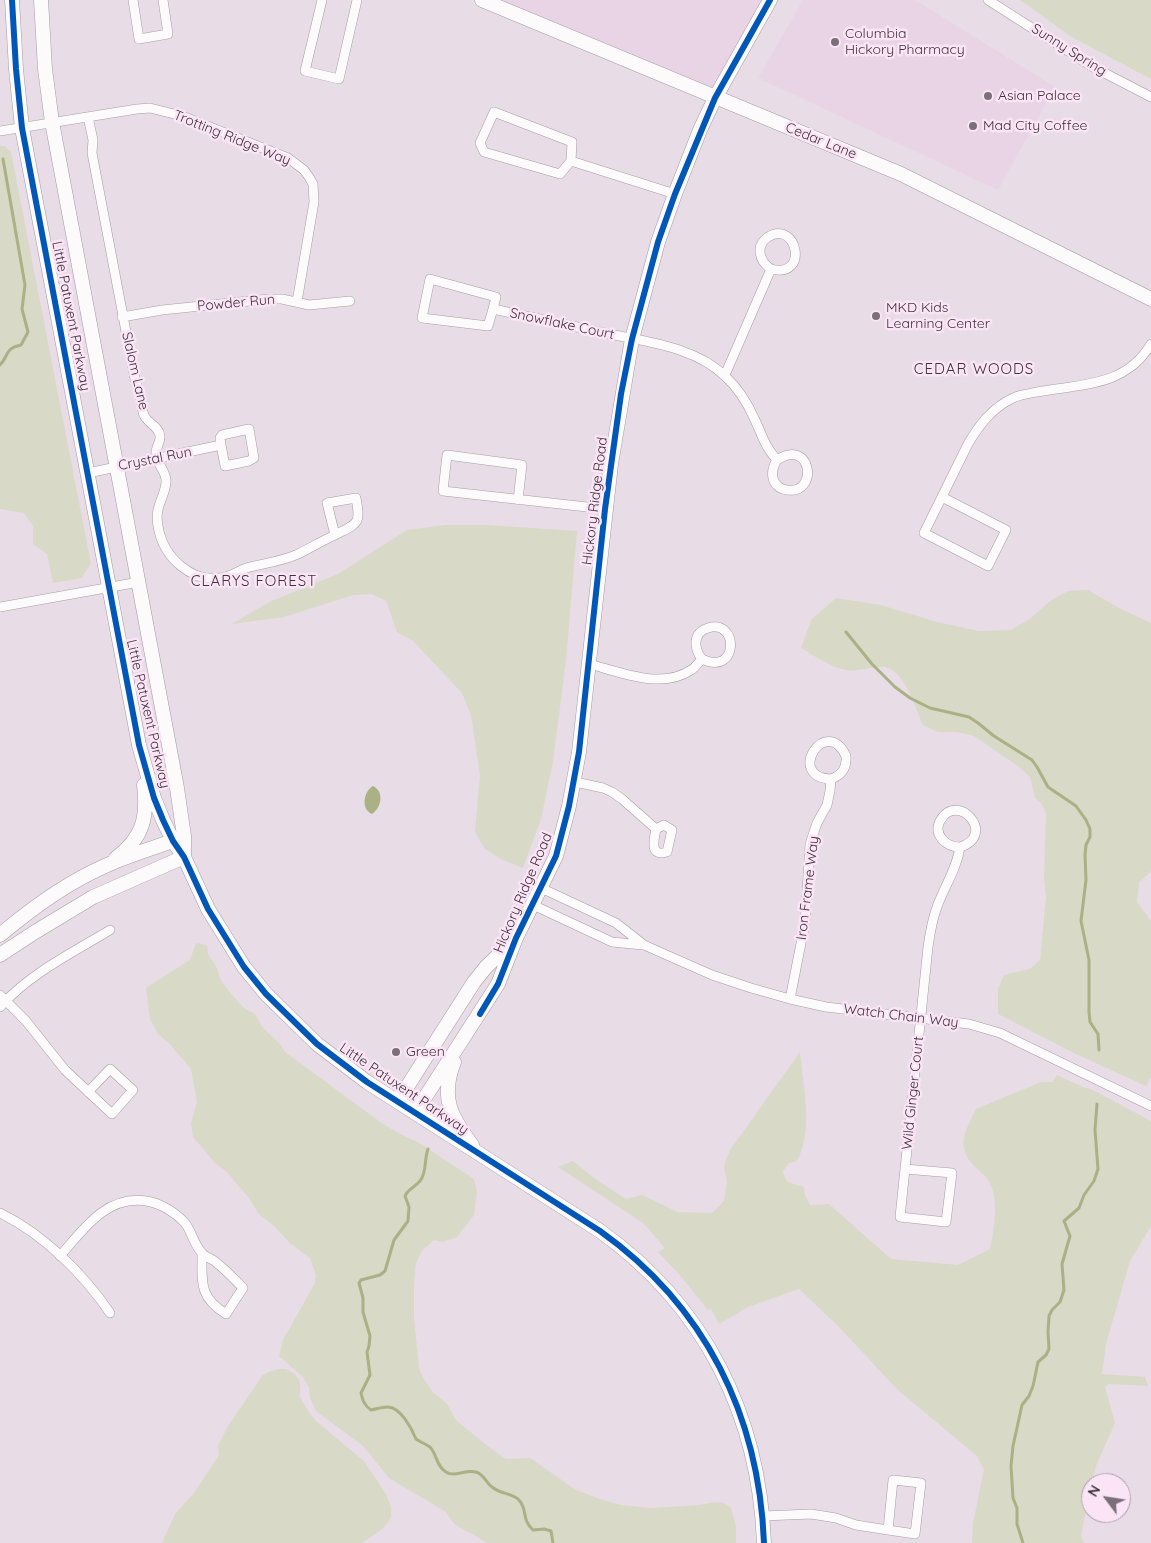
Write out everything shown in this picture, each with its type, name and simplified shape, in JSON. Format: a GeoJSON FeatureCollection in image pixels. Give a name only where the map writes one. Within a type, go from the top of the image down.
{"type":"FeatureCollection","features":[{"type":"Feature","properties":{"kind":"street","name":"Little Patuxent Parkway"},"geometry":{"type":"LineString","coordinates":[[12,0],[15,61],[22,128],[139,745],[154,798],[178,838]]}},
{"type":"Feature","properties":{"kind":"street","name":"Little Patuxent Parkway"},"geometry":{"type":"LineString","coordinates":[[41,0],[45,69],[52,122],[139,582],[178,838],[208,909],[244,967],[266,994],[293,1022],[342,1065],[575,1214],[617,1243],[647,1269],[681,1307],[709,1348],[734,1397],[752,1453],[763,1516],[764,1543]]}},
{"type":"Feature","properties":{"kind":"street"},"geometry":{"type":"LineString","coordinates":[[133,0],[139,39],[168,34],[163,0]]}},
{"type":"Feature","properties":{"kind":"street"},"geometry":{"type":"LineString","coordinates":[[322,0],[306,71],[339,79],[357,0]]}},
{"type":"Feature","properties":{"kind":"street","name":"Cedar Lane"},"geometry":{"type":"LineString","coordinates":[[482,0],[714,98],[901,174],[1151,299]]}},
{"type":"Feature","properties":{"kind":"street","name":"Hickory Ridge Road"},"geometry":{"type":"LineString","coordinates":[[415,1112],[498,984],[516,938],[556,856],[574,782],[589,664],[605,509],[621,394],[632,339],[658,242],[674,194],[714,98],[770,0]]}},
{"type":"Feature","properties":{"kind":"street","name":"Sunny Spring"},"geometry":{"type":"LineString","coordinates":[[988,0],[1093,67],[1151,98]]}},
{"type":"Feature","properties":{"kind":"street","name":"Trotting Ridge Way"},"geometry":{"type":"LineString","coordinates":[[0,131],[150,108],[182,116],[288,158],[304,170],[313,184],[314,202],[297,302]]}},
{"type":"Feature","properties":{"kind":"street"},"geometry":{"type":"LineString","coordinates":[[494,112],[572,142],[571,161],[560,174],[484,152],[480,144],[494,112]]}},
{"type":"Feature","properties":{"kind":"street","name":"Slalom Lane"},"geometry":{"type":"LineString","coordinates":[[88,117],[93,140],[92,153],[134,379],[144,416],[157,429],[160,435],[156,452],[166,484],[157,513],[160,536],[170,556],[179,566],[190,572],[214,578],[225,577],[247,568],[298,554],[335,535],[354,525],[359,515],[356,498],[327,503],[335,535]]}},
{"type":"Feature","properties":{"kind":"street"},"geometry":{"type":"LineString","coordinates":[[571,161],[674,194]]}},
{"type":"Feature","properties":{"kind":"street"},"geometry":{"type":"LineString","coordinates":[[772,235],[789,238],[796,248],[795,259],[787,268],[771,269],[762,260],[760,248],[772,235]]}},
{"type":"Feature","properties":{"kind":"street"},"geometry":{"type":"LineString","coordinates":[[725,375],[771,269]]}},
{"type":"Feature","properties":{"kind":"street","name":"Snowflake Court"},"geometry":{"type":"LineString","coordinates":[[430,279],[496,297],[493,309],[488,326],[422,318],[430,279]]}},
{"type":"Feature","properties":{"kind":"street","name":"Powder Run"},"geometry":{"type":"LineString","coordinates":[[122,317],[162,310],[282,298],[321,305],[350,301]]}},
{"type":"Feature","properties":{"kind":"street","name":"Snowflake Court"},"geometry":{"type":"LineString","coordinates":[[493,309],[688,352],[725,375],[748,405],[761,437],[777,460]]}},
{"type":"Feature","properties":{"kind":"street"},"geometry":{"type":"LineString","coordinates":[[942,498],[1006,530],[988,566],[924,533],[968,444],[981,424],[994,410],[1014,397],[1113,378],[1139,361],[1151,344]]}},
{"type":"Feature","properties":{"kind":"street"},"geometry":{"type":"LineString","coordinates":[[249,429],[254,458],[249,461],[225,466],[222,445],[220,438],[222,435],[249,429]]}},
{"type":"Feature","properties":{"kind":"street","name":"Crystal Run"},"geometry":{"type":"LineString","coordinates":[[88,473],[222,445]]}},
{"type":"Feature","properties":{"kind":"street"},"geometry":{"type":"LineString","coordinates":[[790,454],[802,459],[806,464],[808,476],[805,483],[789,491],[778,486],[772,474],[772,468],[777,460],[784,455],[790,454]]}},
{"type":"Feature","properties":{"kind":"street"},"geometry":{"type":"LineString","coordinates":[[518,500],[522,465],[447,455],[443,490],[518,500],[605,509]]}},
{"type":"Feature","properties":{"kind":"street"},"geometry":{"type":"LineString","coordinates":[[0,607],[108,586],[139,582]]}},
{"type":"Feature","properties":{"kind":"street"},"geometry":{"type":"LineString","coordinates":[[711,627],[724,631],[731,642],[730,650],[726,657],[721,662],[715,663],[709,663],[702,659],[696,651],[695,645],[699,634],[711,627]]}},
{"type":"Feature","properties":{"kind":"street"},"geometry":{"type":"LineString","coordinates":[[589,664],[643,677],[668,679],[691,670],[702,659]]}},
{"type":"Feature","properties":{"kind":"street"},"geometry":{"type":"LineString","coordinates":[[825,742],[838,745],[846,756],[845,769],[842,774],[831,779],[824,779],[816,774],[810,763],[810,755],[813,749],[825,742]]}},
{"type":"Feature","properties":{"kind":"street"},"geometry":{"type":"LineString","coordinates":[[0,935],[56,892],[105,865],[127,850],[135,841],[143,824],[146,801],[139,745]]}},
{"type":"Feature","properties":{"kind":"street","name":"Iron Frame Way"},"geometry":{"type":"LineString","coordinates":[[790,1000],[805,923],[810,844],[817,824],[827,805],[831,779]]}},
{"type":"Feature","properties":{"kind":"street"},"geometry":{"type":"LineString","coordinates":[[574,782],[603,788],[612,792],[656,830]]}},
{"type":"Feature","properties":{"kind":"street"},"geometry":{"type":"LineString","coordinates":[[956,810],[968,814],[975,825],[973,838],[960,847],[954,847],[944,842],[938,830],[944,815],[956,810]]}},
{"type":"Feature","properties":{"kind":"street"},"geometry":{"type":"LineString","coordinates":[[105,865],[178,838]]}},
{"type":"Feature","properties":{"kind":"street","name":"Wild Ginger Court"},"geometry":{"type":"LineString","coordinates":[[905,1168],[952,1173],[946,1222],[900,1217],[905,1168],[921,1018],[932,926],[936,908],[958,859],[960,847]]}},
{"type":"Feature","properties":{"kind":"street"},"geometry":{"type":"LineString","coordinates":[[0,955],[93,897],[184,856]]}},
{"type":"Feature","properties":{"kind":"street","name":"Watch Chain Way"},"geometry":{"type":"LineString","coordinates":[[541,888],[616,923],[644,945],[712,975],[790,1000],[858,1012],[969,1024],[1000,1033],[1151,1106]]}},
{"type":"Feature","properties":{"kind":"street","name":"Watch Chain Way"},"geometry":{"type":"LineString","coordinates":[[533,905],[612,942],[644,945]]}},
{"type":"Feature","properties":{"kind":"street"},"geometry":{"type":"LineString","coordinates":[[88,1092],[110,1069],[133,1090],[112,1114],[88,1092],[65,1070],[31,1027],[2,1001],[44,970],[110,930]]}},
{"type":"Feature","properties":{"kind":"street","name":"Hickory Ridge Road"},"geometry":{"type":"LineString","coordinates":[[398,1101],[474,982],[486,967],[516,938]]}},
{"type":"Feature","properties":{"kind":"street"},"geometry":{"type":"LineString","coordinates":[[464,1038],[449,1075],[448,1102],[457,1124],[477,1152]]}},
{"type":"Feature","properties":{"kind":"street"},"geometry":{"type":"LineString","coordinates":[[60,1256],[92,1220],[104,1210],[117,1203],[134,1200],[154,1202],[176,1215],[185,1223],[202,1253],[217,1262],[243,1288],[226,1314],[205,1296],[202,1253]]}},
{"type":"Feature","properties":{"kind":"street"},"geometry":{"type":"LineString","coordinates":[[0,1213],[32,1232],[60,1256],[94,1291],[110,1313]]}},
{"type":"Feature","properties":{"kind":"street"},"geometry":{"type":"LineString","coordinates":[[763,1516],[822,1515],[856,1525],[888,1530],[916,1534],[921,1484],[893,1480],[888,1530]]}},
{"type":"Feature","properties":{"kind":"shaded area"},"geometry":{"type":"Polygon","coordinates":[[[497,0],[771,0],[715,98],[497,0]]]}},
{"type":"Feature","properties":{"kind":"shaded area"},"geometry":{"type":"Polygon","coordinates":[[[803,0],[915,0],[1055,87],[998,190],[758,78],[803,0]]]}},
{"type":"Feature","properties":{"kind":"shaded area"},"geometry":{"type":"Polygon","coordinates":[[[1020,0],[1151,0],[1151,79],[1070,36],[1020,0]]]}},
{"type":"Feature","properties":{"kind":"shaded area"},"geometry":{"type":"Polygon","coordinates":[[[0,146],[5,146],[11,152],[91,564],[81,578],[53,583],[47,554],[33,544],[33,526],[24,513],[0,509],[0,146]]]}},
{"type":"Feature","properties":{"kind":"shaded area"},"geometry":{"type":"Polygon","coordinates":[[[445,525],[488,525],[577,531],[566,661],[553,761],[541,819],[523,868],[501,859],[485,849],[475,832],[480,775],[471,715],[462,693],[413,641],[397,632],[386,601],[372,594],[353,595],[284,617],[232,624],[269,602],[338,574],[407,530],[445,525]]]}},
{"type":"Feature","properties":{"kind":"shaded area"},"geometry":{"type":"Polygon","coordinates":[[[1088,590],[1119,608],[1151,623],[1151,871],[1139,883],[1137,902],[1151,921],[1151,1077],[1146,1086],[1076,1054],[998,1014],[998,989],[1004,975],[1030,969],[1040,960],[1046,897],[1044,877],[1046,814],[1042,804],[1035,798],[1030,777],[1018,766],[974,736],[957,732],[938,732],[923,725],[903,682],[898,674],[891,669],[880,667],[854,670],[840,669],[801,648],[811,620],[836,598],[881,605],[937,622],[979,631],[1011,630],[1030,619],[1050,601],[1068,591],[1088,590]]]}},
{"type":"Feature","properties":{"kind":"shaded area"},"geometry":{"type":"Polygon","coordinates":[[[373,786],[379,792],[380,800],[378,808],[372,814],[366,808],[365,800],[367,792],[373,786]]]}},
{"type":"Feature","properties":{"kind":"shaded area"},"geometry":{"type":"Polygon","coordinates":[[[196,943],[207,945],[208,954],[217,968],[220,979],[228,990],[244,1008],[255,1014],[262,1027],[279,1043],[285,1052],[383,1124],[421,1144],[474,1179],[477,1191],[474,1215],[457,1237],[442,1242],[434,1240],[422,1251],[416,1263],[414,1283],[414,1318],[419,1369],[425,1381],[433,1392],[447,1404],[456,1420],[506,1459],[530,1458],[576,1490],[600,1499],[620,1505],[651,1508],[699,1505],[714,1502],[724,1503],[731,1508],[736,1526],[736,1543],[488,1543],[454,1524],[446,1512],[389,1478],[363,1446],[316,1411],[310,1398],[309,1388],[303,1377],[279,1356],[283,1340],[315,1283],[316,1275],[310,1258],[290,1243],[259,1214],[248,1197],[227,1172],[215,1163],[193,1137],[191,1123],[197,1102],[191,1069],[170,1044],[158,1034],[150,1019],[146,988],[190,960],[196,943]]]}},
{"type":"Feature","properties":{"kind":"shaded area"},"geometry":{"type":"Polygon","coordinates":[[[800,1052],[806,1107],[805,1135],[797,1161],[789,1163],[783,1171],[786,1179],[790,1183],[804,1187],[805,1195],[810,1205],[829,1204],[891,1259],[958,1265],[990,1249],[995,1216],[993,1190],[989,1181],[974,1166],[965,1151],[964,1138],[976,1109],[1041,1082],[1053,1082],[1057,1075],[1093,1090],[1151,1121],[1151,1226],[1130,1261],[1106,1344],[1102,1374],[1145,1377],[1148,1386],[1108,1384],[1105,1387],[1115,1423],[1094,1473],[1081,1473],[1081,1523],[1083,1523],[1081,1536],[1084,1543],[972,1543],[973,1523],[984,1470],[977,1456],[898,1390],[837,1325],[799,1289],[748,1307],[719,1324],[711,1309],[708,1310],[679,1274],[658,1252],[665,1248],[643,1223],[558,1167],[573,1161],[598,1181],[626,1199],[642,1195],[678,1212],[712,1213],[724,1201],[727,1182],[724,1166],[730,1150],[800,1052]]]}},
{"type":"Feature","properties":{"kind":"shaded area"},"geometry":{"type":"Polygon","coordinates":[[[279,1369],[286,1369],[295,1374],[300,1382],[300,1397],[308,1411],[316,1421],[364,1461],[386,1494],[391,1507],[389,1521],[381,1530],[362,1543],[162,1543],[175,1514],[194,1493],[219,1455],[218,1446],[228,1426],[263,1375],[279,1369]]]}},
{"type":"Feature","properties":{"kind":"waterway"},"geometry":{"type":"LineString","coordinates":[[0,365],[12,348],[21,345],[28,332],[22,309],[25,285],[3,159]]}},
{"type":"Feature","properties":{"kind":"waterway"},"geometry":{"type":"LineString","coordinates":[[846,632],[872,664],[895,687],[910,698],[930,708],[969,717],[994,736],[1032,760],[1048,787],[1076,806],[1086,820],[1090,829],[1090,837],[1086,845],[1086,880],[1081,921],[1089,960],[1090,1022],[1098,1034],[1099,1050]]}},
{"type":"Feature","properties":{"kind":"waterway"},"geometry":{"type":"LineString","coordinates":[[1023,1543],[1017,1524],[1017,1508],[1013,1498],[1011,1466],[1013,1446],[1022,1405],[1029,1396],[1033,1386],[1038,1362],[1046,1355],[1049,1349],[1049,1316],[1060,1302],[1064,1290],[1062,1264],[1070,1236],[1064,1221],[1079,1208],[1084,1195],[1094,1181],[1098,1169],[1095,1130],[1097,1104]]}},
{"type":"Feature","properties":{"kind":"waterway"},"geometry":{"type":"LineString","coordinates":[[428,1149],[422,1178],[405,1196],[409,1207],[408,1221],[394,1240],[385,1271],[380,1275],[361,1280],[359,1283],[363,1298],[363,1312],[370,1336],[367,1352],[370,1375],[361,1393],[362,1398],[365,1405],[371,1410],[387,1407],[401,1414],[416,1439],[432,1450],[440,1467],[449,1474],[476,1472],[495,1489],[519,1500],[529,1526],[533,1530],[544,1529],[551,1531],[553,1543]]}},
{"type":"Feature","properties":{"kind":"cycle path"},"geometry":{"type":"LineString","coordinates":[[12,0],[22,128],[139,745],[154,798],[173,841],[184,857],[208,909],[244,967],[266,994],[317,1044],[367,1082],[600,1231],[637,1261],[669,1293],[697,1329],[720,1367],[738,1408],[751,1451],[760,1496],[764,1543]]}},
{"type":"Feature","properties":{"kind":"cycle path"},"geometry":{"type":"LineString","coordinates":[[480,1014],[498,984],[516,938],[556,856],[569,806],[579,752],[605,509],[621,394],[632,339],[658,242],[675,194],[715,98],[770,0]]}},
{"type":"Feature","properties":{"kind":"place","name":"Columbia Hickory Pharmacy"},"geometry":{"type":"Point","coordinates":[835,42]}},
{"type":"Feature","properties":{"kind":"place","name":"Asian Palace"},"geometry":{"type":"Point","coordinates":[988,96]}},
{"type":"Feature","properties":{"kind":"place","name":"Mad City Coffee"},"geometry":{"type":"Point","coordinates":[973,126]}},
{"type":"Feature","properties":{"kind":"place","name":"MKD Kids Learning Center"},"geometry":{"type":"Point","coordinates":[876,316]}},
{"type":"Feature","properties":{"kind":"place","name":"Green"},"geometry":{"type":"Point","coordinates":[396,1052]}},
{"type":"Feature","properties":{"kind":"district","name":"CEDAR WOODS"},"geometry":{"type":"Point","coordinates":[974,369]}},
{"type":"Feature","properties":{"kind":"district","name":"CLARYS FOREST"},"geometry":{"type":"Point","coordinates":[254,581]}}]}
